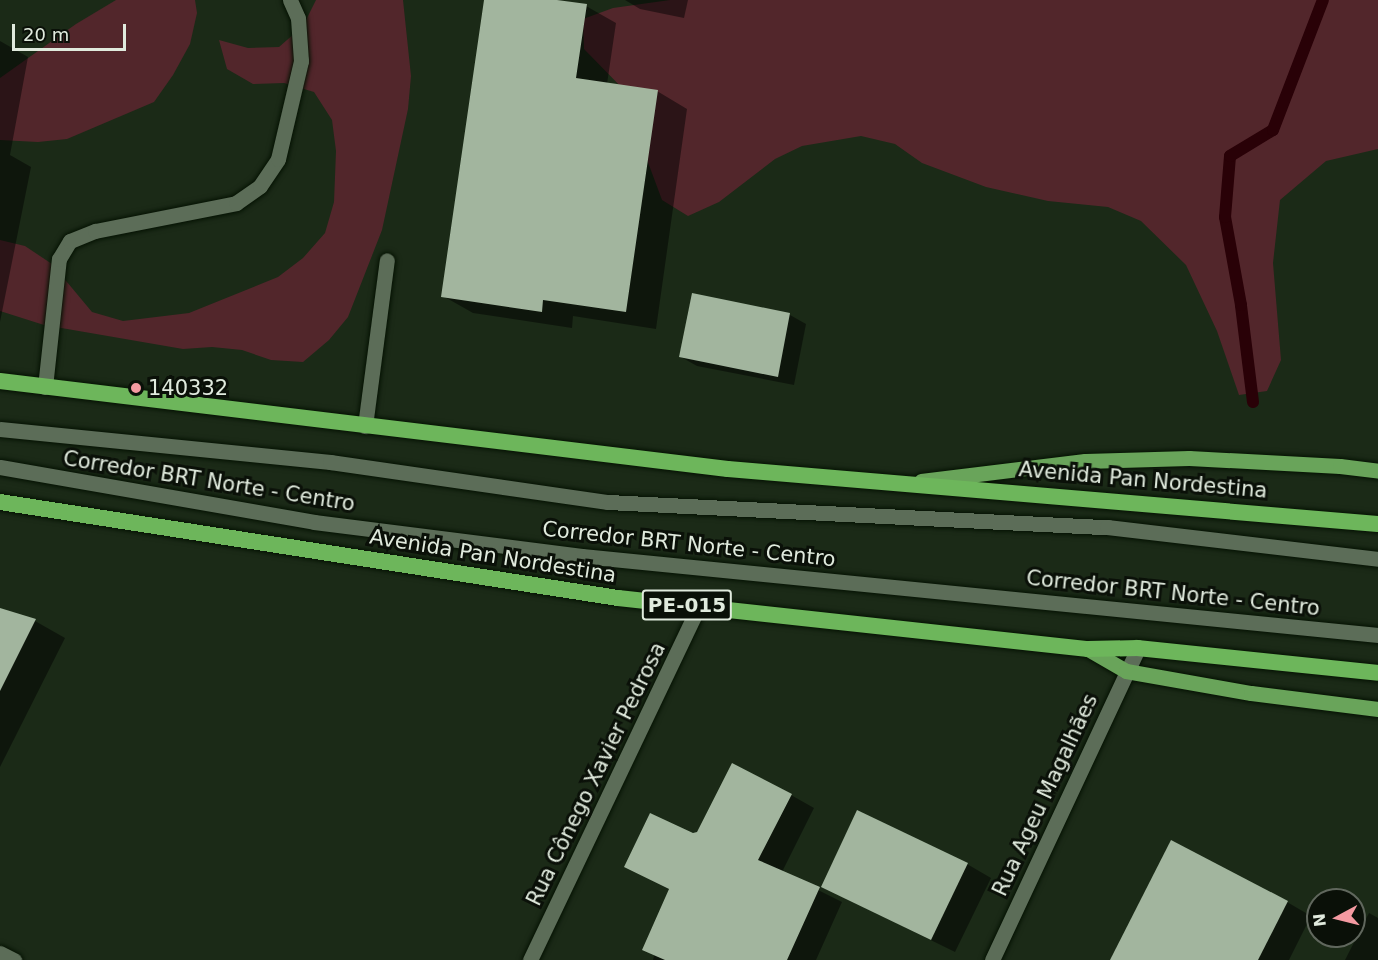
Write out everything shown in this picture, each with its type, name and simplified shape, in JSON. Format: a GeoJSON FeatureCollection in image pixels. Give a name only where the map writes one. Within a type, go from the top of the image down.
{"type":"FeatureCollection","features":[{"type":"Feature","properties":{"kind":"highway","name":"Avenida Pan Nordestina"},"geometry":{"type":"LineString","coordinates":[[0,381],[717,468],[1378,524]]}},
{"type":"Feature","properties":{"kind":"highway","name":"Avenida Pan Nordestina"},"geometry":{"type":"LineString","coordinates":[[0,502],[618,598],[1088,649],[1138,648],[1378,673]]}},
{"type":"Feature","properties":{"kind":"main road","name":"Avenida Pan Nordestina"},"geometry":{"type":"LineString","coordinates":[[905,483],[1084,461],[1190,458],[1340,466],[1378,471]]}},
{"type":"Feature","properties":{"kind":"main road","name":"Avenida Pan Nordestina"},"geometry":{"type":"LineString","coordinates":[[1088,649],[1126,671],[1251,693],[1378,709]]}},
{"type":"Feature","properties":{"kind":"street"},"geometry":{"type":"LineString","coordinates":[[45,387],[59,259],[70,241],[95,231],[236,203],[260,186],[278,159],[301,61],[298,18],[290,0]]}},
{"type":"Feature","properties":{"kind":"street"},"geometry":{"type":"LineString","coordinates":[[365,426],[387,260]]}},
{"type":"Feature","properties":{"kind":"street","name":"Corredor BRT Norte - Centro"},"geometry":{"type":"LineString","coordinates":[[0,429],[330,462],[608,502],[1107,527],[1378,559]]}},
{"type":"Feature","properties":{"kind":"street","name":"Corredor BRT Norte - Centro"},"geometry":{"type":"LineString","coordinates":[[0,466],[314,522],[582,556],[1378,635]]}},
{"type":"Feature","properties":{"kind":"street","name":"Rua Cônego Xavier Pedrosa"},"geometry":{"type":"LineString","coordinates":[[530,960],[699,606]]}},
{"type":"Feature","properties":{"kind":"street","name":"Rua Ageu Magalhães"},"geometry":{"type":"LineString","coordinates":[[992,960],[1138,648]]}},
{"type":"Feature","properties":{"kind":"street"},"geometry":{"type":"LineString","coordinates":[[0,953],[14,960]]}},
{"type":"Feature","properties":{"kind":"shaded area"},"geometry":{"type":"Polygon","coordinates":[[[116,0],[195,0],[197,13],[190,44],[173,75],[154,102],[67,139],[38,142],[0,140],[0,78],[76,24],[116,0]]]}},
{"type":"Feature","properties":{"kind":"shaded area"},"geometry":{"type":"Polygon","coordinates":[[[316,0],[403,0],[411,76],[408,109],[382,230],[348,317],[329,340],[303,362],[271,360],[242,350],[212,347],[183,349],[44,325],[0,311],[0,240],[25,246],[52,264],[92,312],[123,321],[189,313],[278,277],[303,258],[325,233],[334,202],[336,151],[332,120],[314,92],[284,83],[253,84],[227,69],[219,40],[248,48],[279,47],[303,26],[316,0]]]}},
{"type":"Feature","properties":{"kind":"shaded area"},"geometry":{"type":"Polygon","coordinates":[[[670,0],[1378,0],[1378,149],[1326,161],[1280,200],[1273,263],[1281,360],[1267,391],[1239,395],[1217,331],[1186,265],[1141,221],[1108,207],[1048,201],[986,187],[922,163],[895,144],[861,136],[802,146],[775,159],[719,202],[688,216],[662,200],[636,130],[627,93],[584,49],[583,19],[613,8],[670,0]]]}},
{"type":"Feature","properties":{"kind":"building"},"geometry":{"type":"Polygon","coordinates":[[[484,0],[557,0],[587,4],[576,78],[658,90],[626,312],[543,300],[542,312],[441,297],[484,0]]]}},
{"type":"Feature","properties":{"kind":"building"},"geometry":{"type":"Polygon","coordinates":[[[692,293],[790,313],[778,377],[679,357],[692,293]]]}},
{"type":"Feature","properties":{"kind":"building"},"geometry":{"type":"Polygon","coordinates":[[[0,608],[36,619],[0,691],[0,608]]]}},
{"type":"Feature","properties":{"kind":"building"},"geometry":{"type":"Polygon","coordinates":[[[732,763],[792,794],[758,860],[820,887],[787,960],[665,960],[642,950],[669,889],[624,867],[650,813],[693,833],[697,832],[732,763]]]}},
{"type":"Feature","properties":{"kind":"building"},"geometry":{"type":"Polygon","coordinates":[[[857,810],[968,863],[931,940],[821,887],[857,810]]]}},
{"type":"Feature","properties":{"kind":"building"},"geometry":{"type":"Polygon","coordinates":[[[1171,840],[1288,901],[1258,960],[1110,960],[1171,840]]]}},
{"type":"Feature","properties":{"kind":"waterway"},"geometry":{"type":"LineString","coordinates":[[1253,402],[1241,305],[1225,217],[1230,156],[1273,130],[1323,0]]}},
{"type":"Feature","properties":{"kind":"place","name":"140332"},"geometry":{"type":"Point","coordinates":[136,388]}}]}
